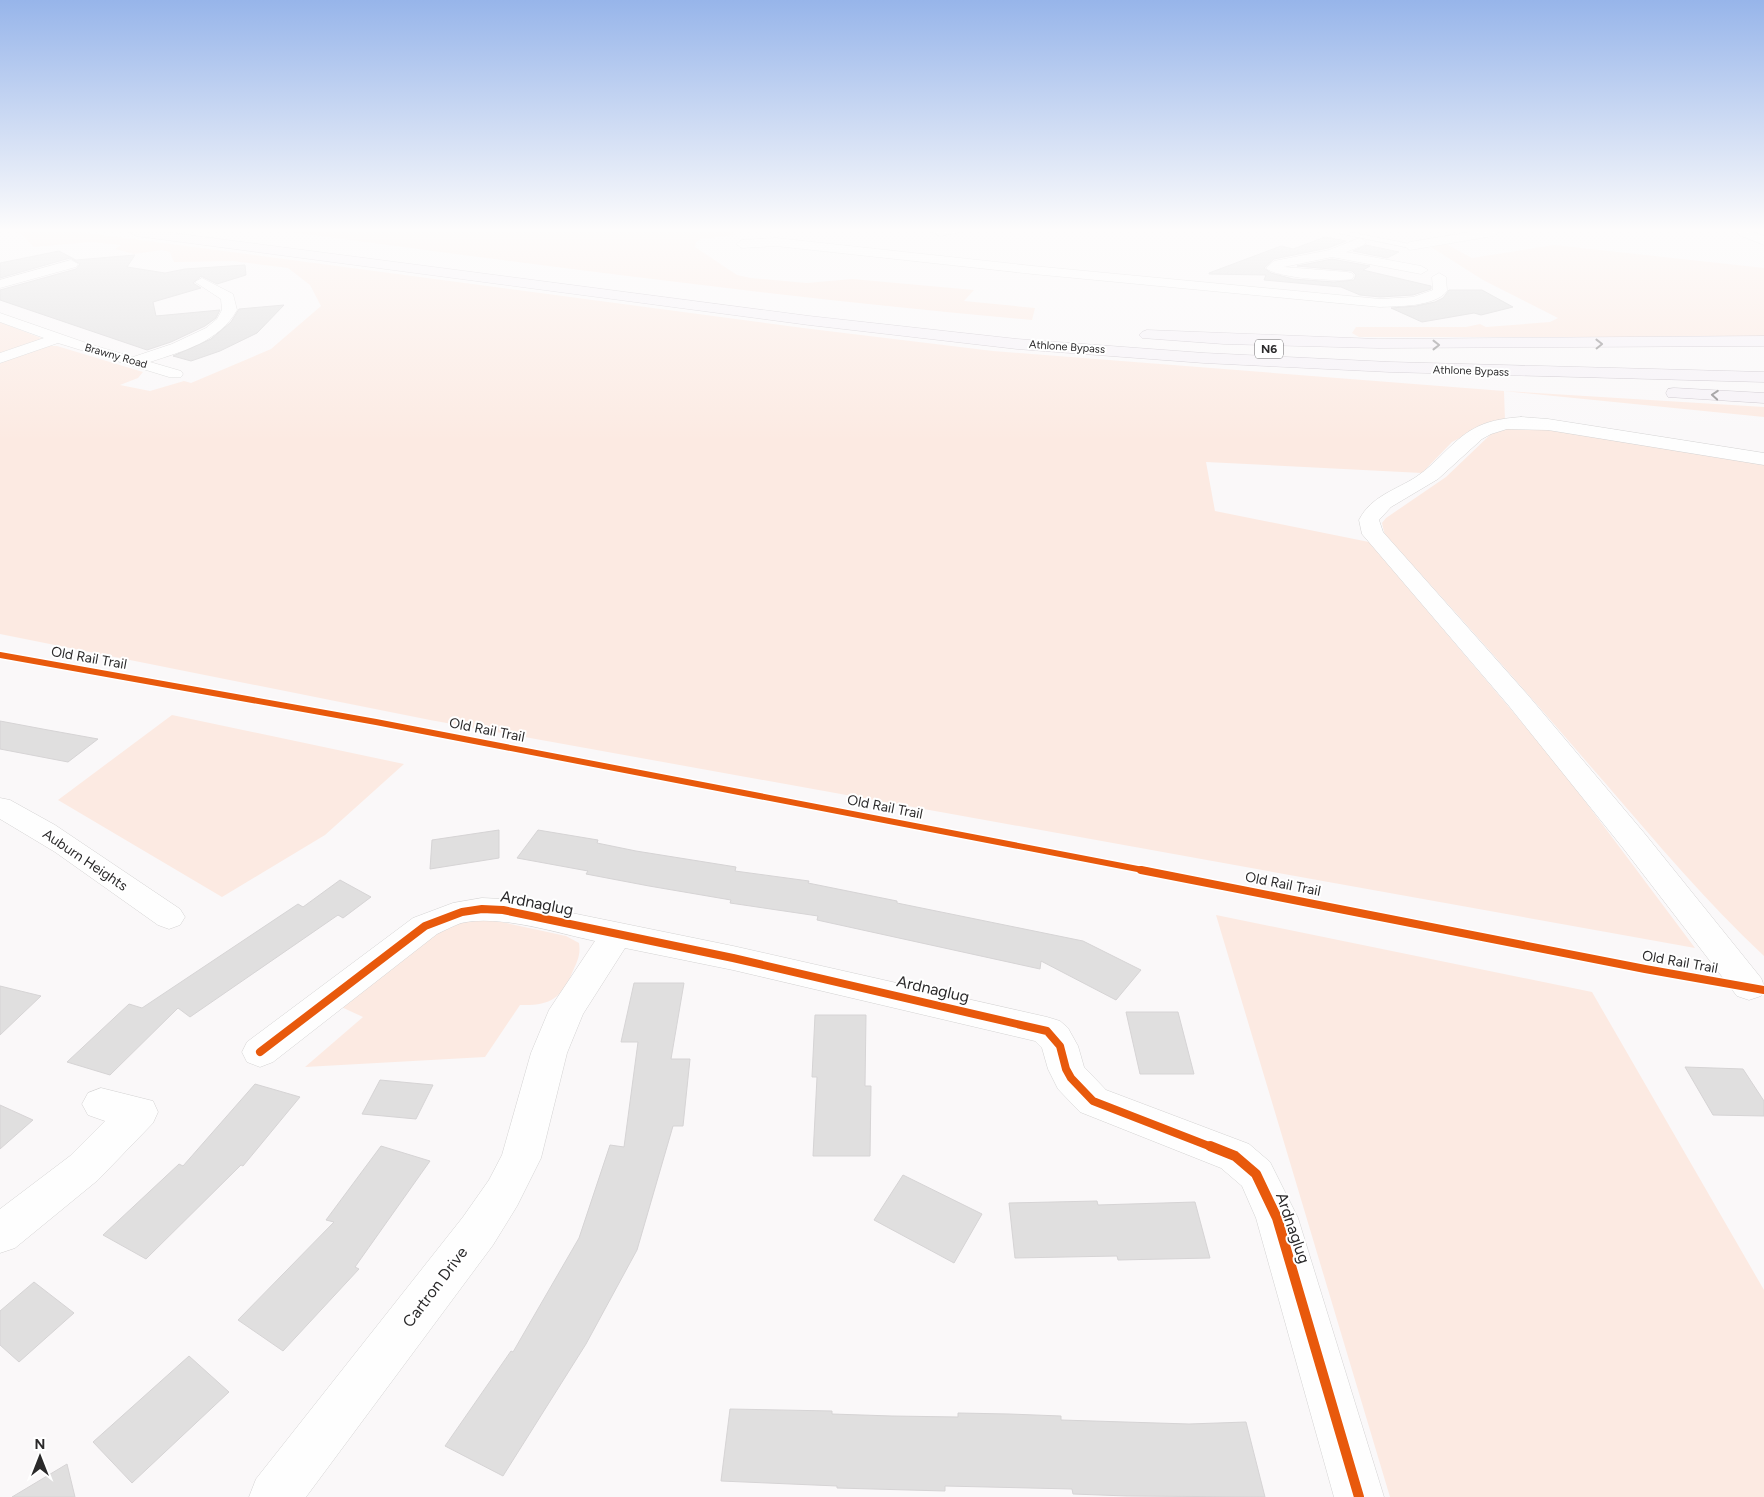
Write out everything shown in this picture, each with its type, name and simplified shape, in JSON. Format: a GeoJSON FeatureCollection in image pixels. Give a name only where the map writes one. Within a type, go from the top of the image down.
{"type":"FeatureCollection","features":[{"type":"Feature","properties":{"kind":"highway","name":"Athlone Bypass"},"geometry":{"type":"LineString","coordinates":[[667,302],[866,328],[1017,344],[1184,356],[1376,367],[1565,374],[1764,377]]}},
{"type":"Feature","properties":{"kind":"highway","name":"Athlone Bypass"},"geometry":{"type":"LineString","coordinates":[[759,302],[974,326],[1270,349],[1534,360],[1764,364]]}},
{"type":"Feature","properties":{"kind":"highway","name":"N6"},"geometry":{"type":"LineString","coordinates":[[776,304],[842,310]]}},
{"type":"Feature","properties":{"kind":"highway","name":"N6"},"geometry":{"type":"LineString","coordinates":[[1128,333],[1365,345],[1764,341]]}},
{"type":"Feature","properties":{"kind":"highway","name":"N6"},"geometry":{"type":"LineString","coordinates":[[1017,344],[1245,366],[1640,391]]}},
{"type":"Feature","properties":{"kind":"highway"},"geometry":{"type":"LineString","coordinates":[[1659,392],[1764,398]]}},
{"type":"Feature","properties":{"kind":"street"},"geometry":{"type":"LineString","coordinates":[[133,362],[196,340],[212,331],[224,321],[230,308],[229,302]]}},
{"type":"Feature","properties":{"kind":"street"},"geometry":{"type":"LineString","coordinates":[[1368,302],[1400,302]]}},
{"type":"Feature","properties":{"kind":"street","name":"Brawny Road"},"geometry":{"type":"LineString","coordinates":[[0,317],[59,338],[175,374]]}},
{"type":"Feature","properties":{"kind":"street"},"geometry":{"type":"LineString","coordinates":[[0,358],[59,338]]}},
{"type":"Feature","properties":{"kind":"street"},"geometry":{"type":"LineString","coordinates":[[1749,987],[1634,841],[1518,700],[1372,534],[1369,520],[1374,510],[1439,469],[1472,439],[1493,426],[1516,424],[1554,427],[1764,458]]}},
{"type":"Feature","properties":{"kind":"street","name":"Auburn Heights"},"geometry":{"type":"LineString","coordinates":[[0,807],[18,816],[65,846],[169,917]]}},
{"type":"Feature","properties":{"kind":"street","name":"Ardnaglug"},"geometry":{"type":"LineString","coordinates":[[260,1052],[425,926],[454,912],[478,908],[503,910],[878,990],[1047,1031],[1060,1046],[1066,1069],[1076,1085],[1093,1101],[1235,1156],[1256,1174],[1277,1218],[1359,1497]]}},
{"type":"Feature","properties":{"kind":"street","name":"Cartron Drive"},"geometry":{"type":"LineString","coordinates":[[274,1497],[302,1463],[472,1239],[503,1193],[521,1158],[548,1053],[567,1010],[617,934]]}},
{"type":"Feature","properties":{"kind":"street"},"geometry":{"type":"LineString","coordinates":[[0,1234],[84,1168],[139,1112],[101,1104]]}},
{"type":"Feature","properties":{"kind":"shaded area"},"geometry":{"type":"Polygon","coordinates":[[[319,302],[606,302],[993,351],[1504,391],[1505,421],[1475,430],[1452,442],[1422,473],[1206,462],[1215,511],[1369,542],[1558,765],[1695,948],[430,720],[0,634],[0,363],[47,346],[57,346],[143,372],[138,378],[120,385],[150,391],[184,381],[191,383],[271,349],[321,306],[319,302]]]}},
{"type":"Feature","properties":{"kind":"shaded area"},"geometry":{"type":"Polygon","coordinates":[[[846,302],[973,302],[1035,308],[1032,320],[846,302]]]}},
{"type":"Feature","properties":{"kind":"shaded area"},"geometry":{"type":"Polygon","coordinates":[[[1526,302],[1764,302],[1764,337],[1359,337],[1352,333],[1356,327],[1466,327],[1480,324],[1486,327],[1550,322],[1558,318],[1526,302]]]}},
{"type":"Feature","properties":{"kind":"shaded area"},"geometry":{"type":"Polygon","coordinates":[[[0,322],[41,338],[41,339],[0,354],[0,322]]]}},
{"type":"Feature","properties":{"kind":"shaded area"},"geometry":{"type":"Polygon","coordinates":[[[1504,391],[1764,407],[1764,417],[1504,391]]]}},
{"type":"Feature","properties":{"kind":"shaded area"},"geometry":{"type":"Polygon","coordinates":[[[1540,428],[1764,462],[1764,956],[1722,915],[1683,872],[1497,658],[1385,536],[1382,523],[1386,518],[1446,477],[1491,434],[1505,429],[1540,428]]]}},
{"type":"Feature","properties":{"kind":"shaded area"},"geometry":{"type":"Polygon","coordinates":[[[172,715],[404,764],[325,835],[222,897],[58,800],[172,715]]]}},
{"type":"Feature","properties":{"kind":"shaded area"},"geometry":{"type":"Polygon","coordinates":[[[1216,915],[1592,992],[1764,1290],[1764,1497],[1390,1497],[1216,915]]]}},
{"type":"Feature","properties":{"kind":"shaded area"},"geometry":{"type":"Polygon","coordinates":[[[483,918],[566,936],[579,943],[577,962],[563,989],[553,999],[546,1002],[520,1005],[485,1057],[305,1067],[363,1017],[337,1005],[437,934],[456,924],[483,918]]]}},
{"type":"Feature","properties":{"kind":"building"},"geometry":{"type":"Polygon","coordinates":[[[5,302],[153,302],[156,316],[220,310],[216,318],[205,326],[171,342],[147,350],[5,302]]]}},
{"type":"Feature","properties":{"kind":"building"},"geometry":{"type":"Polygon","coordinates":[[[1435,302],[1504,302],[1513,307],[1481,315],[1474,313],[1422,322],[1391,308],[1435,302]]]}},
{"type":"Feature","properties":{"kind":"building"},"geometry":{"type":"Polygon","coordinates":[[[284,305],[257,333],[220,351],[191,361],[173,356],[211,339],[231,322],[239,309],[284,305]]]}},
{"type":"Feature","properties":{"kind":"building"},"geometry":{"type":"Polygon","coordinates":[[[0,721],[98,739],[68,762],[0,749],[0,721]]]}},
{"type":"Feature","properties":{"kind":"building"},"geometry":{"type":"Polygon","coordinates":[[[499,830],[499,858],[430,869],[432,840],[499,830]]]}},
{"type":"Feature","properties":{"kind":"building"},"geometry":{"type":"Polygon","coordinates":[[[538,830],[598,840],[597,843],[636,851],[736,867],[735,871],[809,881],[808,883],[897,901],[897,903],[1083,941],[1141,970],[1116,1000],[1041,961],[1040,969],[817,920],[818,916],[730,903],[731,900],[586,874],[588,871],[517,858],[538,830]]]}},
{"type":"Feature","properties":{"kind":"building"},"geometry":{"type":"Polygon","coordinates":[[[340,880],[371,897],[343,918],[338,915],[190,1017],[178,1008],[110,1075],[67,1062],[129,1004],[142,1008],[298,904],[303,907],[340,880]]]}},
{"type":"Feature","properties":{"kind":"building"},"geometry":{"type":"Polygon","coordinates":[[[634,983],[684,983],[671,1059],[690,1059],[683,1126],[673,1126],[637,1250],[586,1344],[503,1476],[445,1446],[511,1351],[513,1352],[579,1238],[610,1145],[624,1147],[638,1042],[621,1042],[634,983]]]}},
{"type":"Feature","properties":{"kind":"building"},"geometry":{"type":"Polygon","coordinates":[[[0,986],[41,996],[0,1035],[0,986]]]}},
{"type":"Feature","properties":{"kind":"building"},"geometry":{"type":"Polygon","coordinates":[[[1126,1012],[1178,1012],[1194,1074],[1140,1074],[1126,1012]]]}},
{"type":"Feature","properties":{"kind":"building"},"geometry":{"type":"Polygon","coordinates":[[[815,1015],[866,1015],[865,1086],[871,1086],[870,1156],[813,1156],[817,1077],[812,1077],[815,1015]]]}},
{"type":"Feature","properties":{"kind":"building"},"geometry":{"type":"Polygon","coordinates":[[[1685,1067],[1743,1069],[1764,1101],[1764,1116],[1713,1115],[1685,1067]]]}},
{"type":"Feature","properties":{"kind":"building"},"geometry":{"type":"Polygon","coordinates":[[[380,1080],[433,1085],[416,1119],[362,1114],[380,1080]]]}},
{"type":"Feature","properties":{"kind":"building"},"geometry":{"type":"Polygon","coordinates":[[[255,1084],[300,1097],[243,1166],[241,1165],[146,1259],[103,1235],[179,1164],[183,1166],[255,1084]]]}},
{"type":"Feature","properties":{"kind":"building"},"geometry":{"type":"Polygon","coordinates":[[[0,1105],[33,1120],[0,1149],[0,1105]]]}},
{"type":"Feature","properties":{"kind":"building"},"geometry":{"type":"Polygon","coordinates":[[[381,1146],[430,1161],[355,1267],[359,1269],[283,1351],[238,1320],[334,1222],[326,1220],[381,1146]]]}},
{"type":"Feature","properties":{"kind":"building"},"geometry":{"type":"Polygon","coordinates":[[[903,1175],[982,1214],[954,1263],[874,1220],[903,1175]]]}},
{"type":"Feature","properties":{"kind":"building"},"geometry":{"type":"Polygon","coordinates":[[[1097,1201],[1098,1205],[1195,1202],[1210,1258],[1118,1260],[1117,1256],[1015,1258],[1009,1203],[1097,1201]]]}},
{"type":"Feature","properties":{"kind":"building"},"geometry":{"type":"Polygon","coordinates":[[[34,1282],[74,1313],[19,1362],[0,1345],[0,1311],[34,1282]]]}},
{"type":"Feature","properties":{"kind":"building"},"geometry":{"type":"Polygon","coordinates":[[[189,1356],[229,1392],[132,1483],[93,1442],[189,1356]]]}},
{"type":"Feature","properties":{"kind":"building"},"geometry":{"type":"Polygon","coordinates":[[[730,1409],[832,1411],[832,1414],[892,1416],[958,1417],[958,1413],[1009,1414],[1061,1416],[1061,1420],[1189,1424],[1246,1422],[1265,1497],[1127,1496],[1073,1494],[1072,1489],[945,1486],[945,1491],[837,1488],[837,1486],[721,1481],[730,1409]]]}},
{"type":"Feature","properties":{"kind":"building"},"geometry":{"type":"Polygon","coordinates":[[[67,1464],[75,1497],[12,1497],[67,1464]]]}},
{"type":"Feature","properties":{"kind":"cycle path","name":"Old Rail Trail"},"geometry":{"type":"LineString","coordinates":[[0,655],[376,722],[1413,922],[1645,969],[1764,990]]}},
{"type":"Feature","properties":{"kind":"cycle path"},"geometry":{"type":"LineString","coordinates":[[260,1052],[425,926],[453,914],[482,909],[503,910],[733,958],[1047,1031],[1060,1046],[1066,1069],[1071,1078],[1093,1101],[1235,1156],[1256,1174],[1277,1218],[1359,1497]]}}]}
